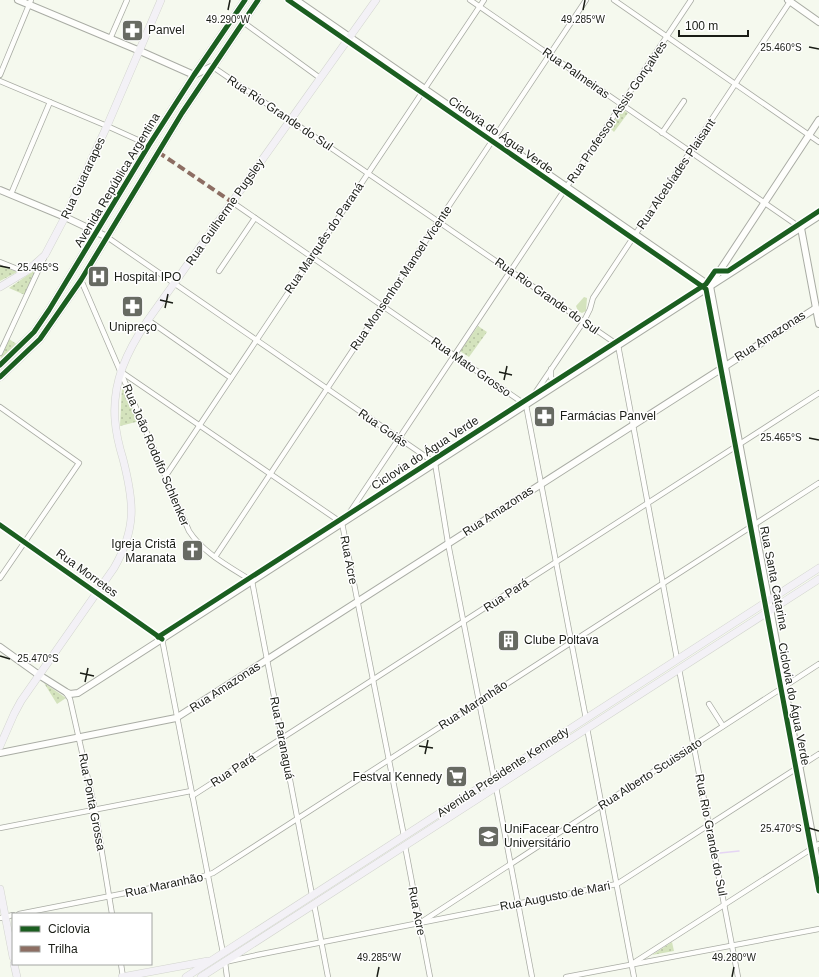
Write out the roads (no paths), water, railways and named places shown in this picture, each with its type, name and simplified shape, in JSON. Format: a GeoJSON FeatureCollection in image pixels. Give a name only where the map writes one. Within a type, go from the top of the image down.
{"type":"FeatureCollection","features":[{"type":"Feature","properties":{"kind":"main road","name":"Rua Guararapes"},"geometry":{"type":"LineString","coordinates":[[45,255],[65,217],[107,126],[161,0]]}},
{"type":"Feature","properties":{"kind":"main road","name":"Rua Guilherme Pugsley"},"geometry":{"type":"LineString","coordinates":[[0,746],[14,714],[39,675],[120,558],[128,538],[131,519],[131,497],[114,419],[115,398],[120,371],[131,346],[376,0]]}},
{"type":"Feature","properties":{"kind":"main road"},"geometry":{"type":"LineString","coordinates":[[0,287],[25,272],[45,255]]}},
{"type":"Feature","properties":{"kind":"main road","name":"Avenida Presidente Kennedy"},"geometry":{"type":"LineString","coordinates":[[195,967],[212,960],[223,953],[768,601],[818,575]]}},
{"type":"Feature","properties":{"kind":"main road","name":"Avenida Presidente Kennedy"},"geometry":{"type":"LineString","coordinates":[[202,977],[770,610],[818,575]]}},
{"type":"Feature","properties":{"kind":"main road"},"geometry":{"type":"LineString","coordinates":[[539,749],[542,754],[541,758]]}},
{"type":"Feature","properties":{"kind":"main road"},"geometry":{"type":"LineString","coordinates":[[378,853],[383,860]]}},
{"type":"Feature","properties":{"kind":"main road"},"geometry":{"type":"LineString","coordinates":[[0,889],[12,951]]}},
{"type":"Feature","properties":{"kind":"main road"},"geometry":{"type":"LineString","coordinates":[[14,965],[17,977]]}},
{"type":"Feature","properties":{"kind":"main road"},"geometry":{"type":"LineString","coordinates":[[123,977],[195,967]]}},
{"type":"Feature","properties":{"kind":"main road"},"geometry":{"type":"LineString","coordinates":[[195,967],[202,977]]}},
{"type":"Feature","properties":{"kind":"main road"},"geometry":{"type":"LineString","coordinates":[[186,977],[195,967]]}},
{"type":"Feature","properties":{"kind":"street"},"geometry":{"type":"LineString","coordinates":[[18,0],[30,2],[110,39],[194,75],[213,67]]}},
{"type":"Feature","properties":{"kind":"street"},"geometry":{"type":"LineString","coordinates":[[110,39],[127,0]]}},
{"type":"Feature","properties":{"kind":"street","name":"Avenida República Argentina"},"geometry":{"type":"LineString","coordinates":[[0,365],[34,332],[64,287],[149,145],[245,0]]}},
{"type":"Feature","properties":{"kind":"street","name":"Avenida República Argentina"},"geometry":{"type":"LineString","coordinates":[[0,377],[40,339],[81,280],[160,148],[258,0]]}},
{"type":"Feature","properties":{"kind":"street"},"geometry":{"type":"LineString","coordinates":[[296,0],[710,286]]}},
{"type":"Feature","properties":{"kind":"street","name":"Rua Palmeiras"},"geometry":{"type":"LineString","coordinates":[[470,0],[801,228]]}},
{"type":"Feature","properties":{"kind":"street","name":"Rua Marquês do Paraná"},"geometry":{"type":"LineString","coordinates":[[165,477],[484,0]]}},
{"type":"Feature","properties":{"kind":"street","name":"Rua Monsenhor Manoel Vicente"},"geometry":{"type":"LineString","coordinates":[[215,557],[586,0]]}},
{"type":"Feature","properties":{"kind":"street"},"geometry":{"type":"LineString","coordinates":[[614,0],[819,142]]}},
{"type":"Feature","properties":{"kind":"street","name":"Rua Professor Assis Gonçalves"},"geometry":{"type":"LineString","coordinates":[[342,523],[691,0]]}},
{"type":"Feature","properties":{"kind":"street"},"geometry":{"type":"LineString","coordinates":[[790,0],[819,22]]}},
{"type":"Feature","properties":{"kind":"street","name":"Rua Alcebíades Plaisant"},"geometry":{"type":"LineString","coordinates":[[527,404],[584,321],[590,309],[593,298],[736,84],[790,0]]}},
{"type":"Feature","properties":{"kind":"street"},"geometry":{"type":"LineString","coordinates":[[0,75],[30,2]]}},
{"type":"Feature","properties":{"kind":"street"},"geometry":{"type":"LineString","coordinates":[[243,22],[320,78]]}},
{"type":"Feature","properties":{"kind":"street","name":"Rua Rio Grande do Sul"},"geometry":{"type":"LineString","coordinates":[[213,67],[618,345]]}},
{"type":"Feature","properties":{"kind":"street"},"geometry":{"type":"LineString","coordinates":[[0,81],[149,145]]}},
{"type":"Feature","properties":{"kind":"street"},"geometry":{"type":"LineString","coordinates":[[662,133],[684,101]]}},
{"type":"Feature","properties":{"kind":"street"},"geometry":{"type":"LineString","coordinates":[[11,194],[50,102]]}},
{"type":"Feature","properties":{"kind":"street"},"geometry":{"type":"LineString","coordinates":[[710,286],[819,120]]}},
{"type":"Feature","properties":{"kind":"street"},"geometry":{"type":"LineString","coordinates":[[0,190],[65,217],[107,237]]}},
{"type":"Feature","properties":{"kind":"street","name":"Rua Mato Grosso"},"geometry":{"type":"LineString","coordinates":[[232,202],[527,404]]}},
{"type":"Feature","properties":{"kind":"street"},"geometry":{"type":"LineString","coordinates":[[219,270],[255,218]]}},
{"type":"Feature","properties":{"kind":"street"},"geometry":{"type":"LineString","coordinates":[[0,647],[66,692],[70,694],[78,693],[710,286],[801,228],[818,219]]}},
{"type":"Feature","properties":{"kind":"street"},"geometry":{"type":"LineString","coordinates":[[801,228],[817,306],[819,324]]}},
{"type":"Feature","properties":{"kind":"street","name":"Rua Goiás"},"geometry":{"type":"LineString","coordinates":[[107,237],[435,464]]}},
{"type":"Feature","properties":{"kind":"street","name":"Rua Guararapes"},"geometry":{"type":"LineString","coordinates":[[1,350],[45,255]]}},
{"type":"Feature","properties":{"kind":"street"},"geometry":{"type":"LineString","coordinates":[[0,262],[25,272]]}},
{"type":"Feature","properties":{"kind":"street","name":"Rua João Rodolfo Schlenker"},"geometry":{"type":"LineString","coordinates":[[81,280],[189,531],[196,542],[215,557],[252,581]]}},
{"type":"Feature","properties":{"kind":"street","name":"Rua Santa Catarina"},"geometry":{"type":"LineString","coordinates":[[710,286],[799,766],[817,846],[819,872]]}},
{"type":"Feature","properties":{"kind":"street","name":"Rua Amazonas"},"geometry":{"type":"LineString","coordinates":[[176,718],[817,306]]}},
{"type":"Feature","properties":{"kind":"street"},"geometry":{"type":"LineString","coordinates":[[148,320],[231,378]]}},
{"type":"Feature","properties":{"kind":"street"},"geometry":{"type":"LineString","coordinates":[[618,345],[678,659]]}},
{"type":"Feature","properties":{"kind":"street"},"geometry":{"type":"LineString","coordinates":[[551,369],[552,378],[558,384]]}},
{"type":"Feature","properties":{"kind":"street","name":"Rua Acre"},"geometry":{"type":"LineString","coordinates":[[120,371],[342,523],[404,836]]}},
{"type":"Feature","properties":{"kind":"street","name":"Rua Pará"},"geometry":{"type":"LineString","coordinates":[[0,828],[192,794],[464,622],[819,393]]}},
{"type":"Feature","properties":{"kind":"street"},"geometry":{"type":"LineString","coordinates":[[527,404],[586,719]]}},
{"type":"Feature","properties":{"kind":"street"},"geometry":{"type":"LineString","coordinates":[[0,407],[79,463],[0,578]]}},
{"type":"Feature","properties":{"kind":"street"},"geometry":{"type":"LineString","coordinates":[[435,464],[448,543],[494,778]]}},
{"type":"Feature","properties":{"kind":"street","name":"Rua Maranhão"},"geometry":{"type":"LineString","coordinates":[[24,913],[207,876],[222,868],[388,759],[819,483]]}},
{"type":"Feature","properties":{"kind":"street","name":"Rua Morretes"},"geometry":{"type":"LineString","coordinates":[[0,525],[25,541],[162,639]]}},
{"type":"Feature","properties":{"kind":"street","name":"Rua Paranaguá"},"geometry":{"type":"LineString","coordinates":[[252,581],[312,895]]}},
{"type":"Feature","properties":{"kind":"street"},"geometry":{"type":"LineString","coordinates":[[162,639],[176,718],[223,953]]}},
{"type":"Feature","properties":{"kind":"street","name":"Rua Alberto Scuissiato"},"geometry":{"type":"LineString","coordinates":[[420,923],[819,664]]}},
{"type":"Feature","properties":{"kind":"street","name":"Rua Rio Grande do Sul"},"geometry":{"type":"LineString","coordinates":[[679,669],[738,977]]}},
{"type":"Feature","properties":{"kind":"street","name":"Rua Ponta Grossa"},"geometry":{"type":"LineString","coordinates":[[66,692],[70,699],[95,810],[112,913]]}},
{"type":"Feature","properties":{"kind":"street"},"geometry":{"type":"LineString","coordinates":[[709,704],[723,726]]}},
{"type":"Feature","properties":{"kind":"street"},"geometry":{"type":"LineString","coordinates":[[0,753],[176,718]]}},
{"type":"Feature","properties":{"kind":"street"},"geometry":{"type":"LineString","coordinates":[[587,728],[634,977]]}},
{"type":"Feature","properties":{"kind":"street","name":"Rua Augusto de Mari"},"geometry":{"type":"LineString","coordinates":[[224,962],[617,884],[819,754]]}},
{"type":"Feature","properties":{"kind":"street"},"geometry":{"type":"LineString","coordinates":[[496,787],[532,977]]}},
{"type":"Feature","properties":{"kind":"street","name":"Rua Acre"},"geometry":{"type":"LineString","coordinates":[[405,846],[430,977]]}},
{"type":"Feature","properties":{"kind":"street"},"geometry":{"type":"LineString","coordinates":[[632,964],[817,846]]}},
{"type":"Feature","properties":{"kind":"street"},"geometry":{"type":"LineString","coordinates":[[314,904],[328,977]]}},
{"type":"Feature","properties":{"kind":"street"},"geometry":{"type":"LineString","coordinates":[[566,977],[819,929]]}},
{"type":"Feature","properties":{"kind":"street"},"geometry":{"type":"LineString","coordinates":[[250,946],[251,950],[256,955]]}},
{"type":"Feature","properties":{"kind":"street"},"geometry":{"type":"LineString","coordinates":[[224,962],[227,977]]}},
{"type":"Feature","properties":{"kind":"street"},"geometry":{"type":"LineString","coordinates":[[121,965],[123,977]]}},
{"type":"Feature","properties":{"kind":"waterway"},"geometry":{"type":"LineString","coordinates":[[720,853],[739,851]]}},
{"type":"Feature","properties":{"kind":"place","name":"Panvel"},"geometry":{"type":"Point","coordinates":[133,30]}},
{"type":"Feature","properties":{"kind":"place","name":"Hospital IPO"},"geometry":{"type":"Point","coordinates":[99,277]}},
{"type":"Feature","properties":{"kind":"place","name":"Unipreço"},"geometry":{"type":"Point","coordinates":[133,306]}},
{"type":"Feature","properties":{"kind":"place","name":"Farmácias Panvel"},"geometry":{"type":"Point","coordinates":[545,416]}},
{"type":"Feature","properties":{"kind":"place","name":"Igreja Cristã Maranata"},"geometry":{"type":"Point","coordinates":[192,551]}},
{"type":"Feature","properties":{"kind":"place","name":"Clube Poltava"},"geometry":{"type":"Point","coordinates":[509,640]}},
{"type":"Feature","properties":{"kind":"place","name":"Festval Kennedy"},"geometry":{"type":"Point","coordinates":[457,777]}},
{"type":"Feature","properties":{"kind":"place","name":"UniFacear Centro Universitário"},"geometry":{"type":"Point","coordinates":[488,836]}}]}
